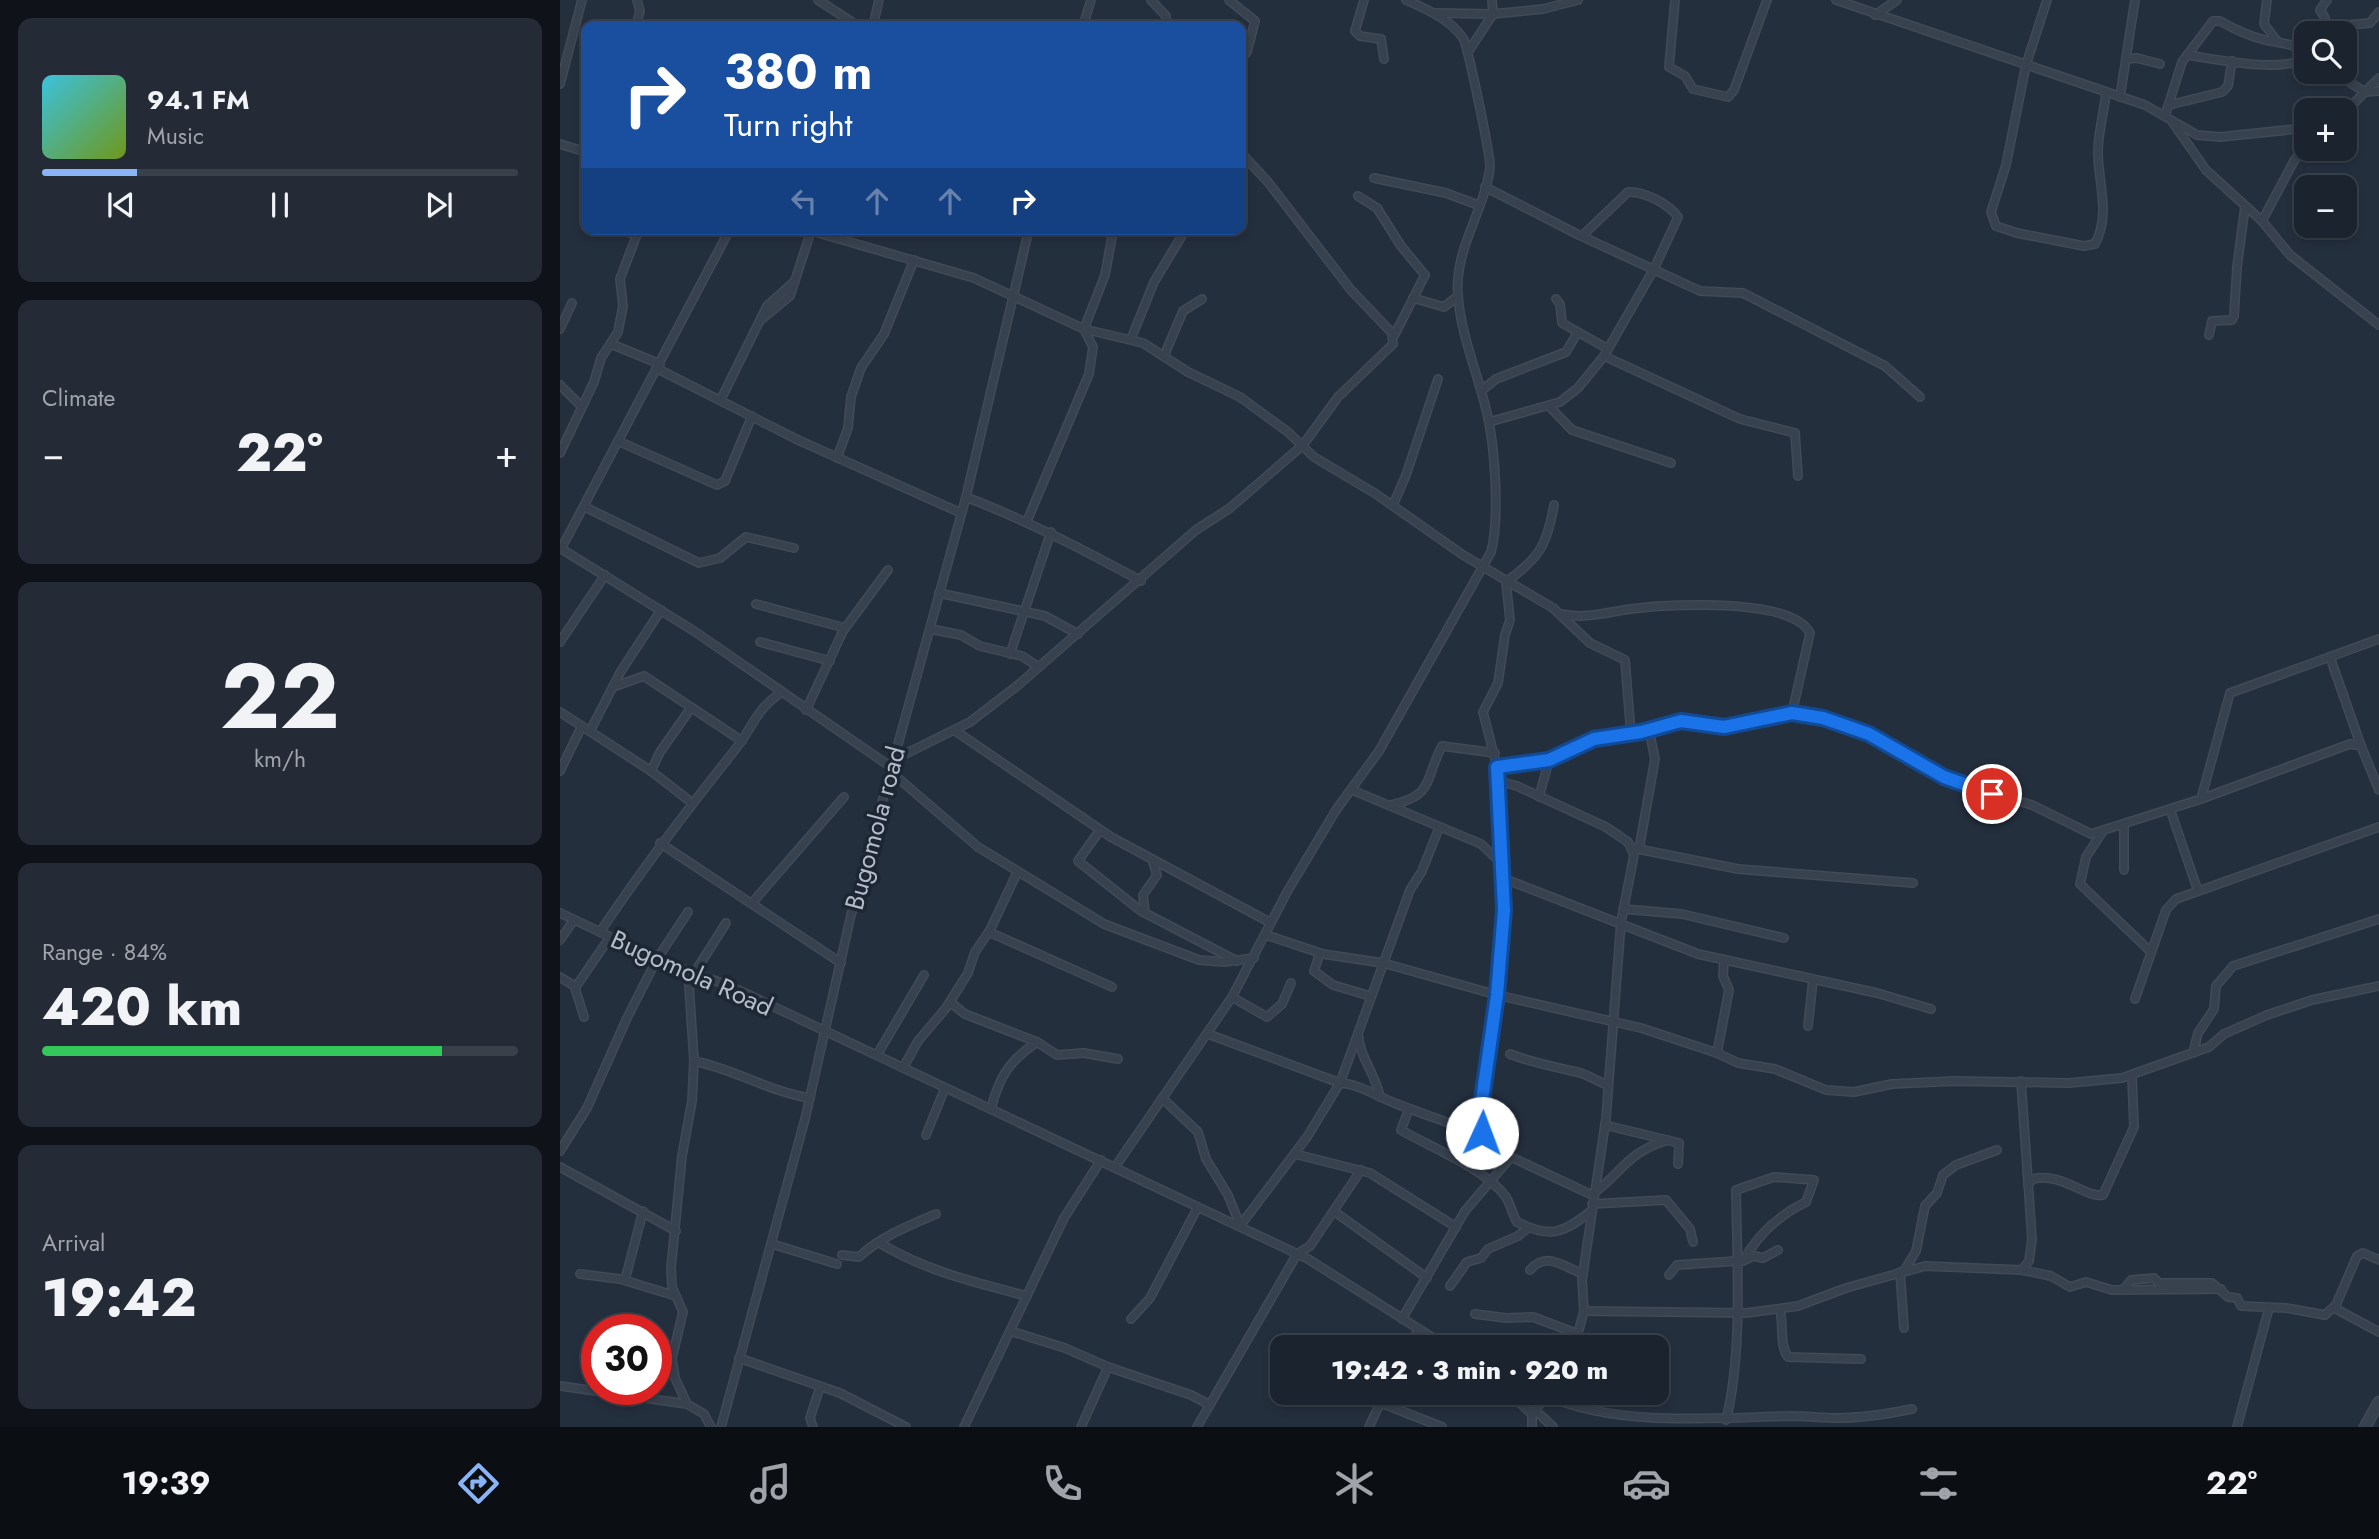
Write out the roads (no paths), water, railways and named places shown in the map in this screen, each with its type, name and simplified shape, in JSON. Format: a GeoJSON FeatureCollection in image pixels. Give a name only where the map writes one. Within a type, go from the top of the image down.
{"type":"FeatureCollection","features":[{"type":"Feature","properties":{"kind":"street"},"geometry":{"type":"LineString","coordinates":[[560,84],[582,0]]}},
{"type":"Feature","properties":{"kind":"street"},"geometry":{"type":"LineString","coordinates":[[637,0],[640,11],[637,21]]}},
{"type":"Feature","properties":{"kind":"street"},"geometry":{"type":"LineString","coordinates":[[818,0],[850,21]]}},
{"type":"Feature","properties":{"kind":"street"},"geometry":{"type":"LineString","coordinates":[[874,21],[879,0]]}},
{"type":"Feature","properties":{"kind":"street"},"geometry":{"type":"LineString","coordinates":[[1085,21],[1091,0]]}},
{"type":"Feature","properties":{"kind":"street"},"geometry":{"type":"LineString","coordinates":[[1152,0],[1166,16],[1166,21]]}},
{"type":"Feature","properties":{"kind":"street"},"geometry":{"type":"LineString","coordinates":[[1229,0],[1255,21],[1246,53]]}},
{"type":"Feature","properties":{"kind":"street"},"geometry":{"type":"LineString","coordinates":[[1364,0],[1355,31],[1360,36],[1380,38],[1384,59]]}},
{"type":"Feature","properties":{"kind":"street"},"geometry":{"type":"LineString","coordinates":[[1115,1167],[1232,997],[1336,810],[1379,751],[1485,567],[1494,539],[1489,422],[1458,296],[1462,250],[1490,168],[1488,146],[1468,52],[1460,35],[1435,13],[1406,0]]}},
{"type":"Feature","properties":{"kind":"street"},"geometry":{"type":"LineString","coordinates":[[1468,52],[1493,14],[1492,2],[1501,0]]}},
{"type":"Feature","properties":{"kind":"street"},"geometry":{"type":"LineString","coordinates":[[1435,13],[1493,14],[1543,9],[1578,0]]}},
{"type":"Feature","properties":{"kind":"street"},"geometry":{"type":"LineString","coordinates":[[1675,0],[1669,67],[1685,76],[1693,89],[1728,97],[1734,90],[1767,0]]}},
{"type":"Feature","properties":{"kind":"street"},"geometry":{"type":"LineString","coordinates":[[1836,0],[2120,97],[2168,118],[2191,133],[2205,137],[2294,129]]}},
{"type":"Feature","properties":{"kind":"street"},"geometry":{"type":"LineString","coordinates":[[1875,15],[1897,0]]}},
{"type":"Feature","properties":{"kind":"street"},"geometry":{"type":"LineString","coordinates":[[2047,0],[2026,65],[2006,165],[1990,214],[1996,226],[2004,230],[2084,246],[2096,242],[2103,202],[2098,149],[2106,93]]}},
{"type":"Feature","properties":{"kind":"street"},"geometry":{"type":"LineString","coordinates":[[2120,97],[2136,0]]}},
{"type":"Feature","properties":{"kind":"street"},"geometry":{"type":"LineString","coordinates":[[2267,0],[2264,24],[2277,41]]}},
{"type":"Feature","properties":{"kind":"street"},"geometry":{"type":"LineString","coordinates":[[2325,21],[2320,10],[2327,0]]}},
{"type":"Feature","properties":{"kind":"street"},"geometry":{"type":"LineString","coordinates":[[2357,24],[2370,23],[2379,12]]}},
{"type":"Feature","properties":{"kind":"street"},"geometry":{"type":"LineString","coordinates":[[2294,45],[2230,30],[2217,20],[2208,25],[2177,73],[2168,118],[2199,161],[2262,221],[2300,265],[2379,325]]}},
{"type":"Feature","properties":{"kind":"street"},"geometry":{"type":"LineString","coordinates":[[2187,55],[2273,66],[2294,60]]}},
{"type":"Feature","properties":{"kind":"street"},"geometry":{"type":"LineString","coordinates":[[2126,59],[2137,58],[2161,64]]}},
{"type":"Feature","properties":{"kind":"street"},"geometry":{"type":"LineString","coordinates":[[2169,105],[2218,94],[2226,89],[2232,61]]}},
{"type":"Feature","properties":{"kind":"street"},"geometry":{"type":"LineString","coordinates":[[2357,100],[2379,78]]}},
{"type":"Feature","properties":{"kind":"street"},"geometry":{"type":"LineString","coordinates":[[2352,84],[2365,92],[2379,91]]}},
{"type":"Feature","properties":{"kind":"street"},"geometry":{"type":"LineString","coordinates":[[560,144],[581,150]]}},
{"type":"Feature","properties":{"kind":"street"},"geometry":{"type":"LineString","coordinates":[[1246,159],[1268,182],[1351,290],[1394,336]]}},
{"type":"Feature","properties":{"kind":"street"},"geometry":{"type":"LineString","coordinates":[[2262,221],[2294,161]]}},
{"type":"Feature","properties":{"kind":"street"},"geometry":{"type":"LineString","coordinates":[[1374,178],[1446,193],[1478,205]]}},
{"type":"Feature","properties":{"kind":"street"},"geometry":{"type":"LineString","coordinates":[[1485,187],[1582,236],[1708,293],[1743,293],[1885,366],[1920,397]]}},
{"type":"Feature","properties":{"kind":"street"},"geometry":{"type":"LineString","coordinates":[[1489,422],[1549,406],[1577,388],[1606,353],[1654,268],[1678,216],[1652,198],[1637,192],[1628,192],[1582,236]]}},
{"type":"Feature","properties":{"kind":"street"},"geometry":{"type":"LineString","coordinates":[[892,766],[954,730],[1007,694],[1141,581],[1196,530],[1230,508],[1303,445],[1338,397],[1391,346],[1424,274],[1401,246],[1377,208],[1358,196]]}},
{"type":"Feature","properties":{"kind":"street"},"geometry":{"type":"LineString","coordinates":[[2209,335],[2212,321],[2234,318],[2236,267],[2245,207]]}},
{"type":"Feature","properties":{"kind":"street"},"geometry":{"type":"LineString","coordinates":[[560,453],[618,332],[623,306],[620,279],[637,235]]}},
{"type":"Feature","properties":{"kind":"street"},"geometry":{"type":"LineString","coordinates":[[727,235],[585,507],[560,549],[661,610],[780,693],[892,766],[972,842],[1017,873],[1110,927],[1199,960],[1238,961],[1254,958]]}},
{"type":"Feature","properties":{"kind":"street"},"geometry":{"type":"LineString","coordinates":[[721,399],[762,319],[789,297],[807,235]]}},
{"type":"Feature","properties":{"kind":"street"},"geometry":{"type":"LineString","coordinates":[[834,235],[974,278],[1099,335],[1131,339],[1240,397],[1303,445],[1314,457],[1393,505],[1446,545],[1560,614],[1590,643],[1625,660],[1631,734]]}},
{"type":"Feature","properties":{"kind":"street","name":"Bugomola road"},"geometry":{"type":"LineString","coordinates":[[721,1427],[810,1098],[841,963],[892,766],[966,497],[1027,235]]}},
{"type":"Feature","properties":{"kind":"street"},"geometry":{"type":"LineString","coordinates":[[1027,521],[1089,374],[1093,347],[1084,329],[1107,266],[1111,235]]}},
{"type":"Feature","properties":{"kind":"street"},"geometry":{"type":"LineString","coordinates":[[1131,339],[1154,282],[1182,235]]}},
{"type":"Feature","properties":{"kind":"street"},"geometry":{"type":"LineString","coordinates":[[837,458],[848,428],[850,397],[861,368],[882,339],[914,260]]}},
{"type":"Feature","properties":{"kind":"street"},"geometry":{"type":"LineString","coordinates":[[1413,298],[1444,307],[1458,296]]}},
{"type":"Feature","properties":{"kind":"street"},"geometry":{"type":"LineString","coordinates":[[1164,356],[1183,311],[1202,299]]}},
{"type":"Feature","properties":{"kind":"street"},"geometry":{"type":"LineString","coordinates":[[1556,299],[1560,304],[1561,322],[1606,353],[1740,419],[1795,433],[1798,476]]}},
{"type":"Feature","properties":{"kind":"street"},"geometry":{"type":"LineString","coordinates":[[560,330],[572,303]]}},
{"type":"Feature","properties":{"kind":"street"},"geometry":{"type":"LineString","coordinates":[[1481,391],[1496,379],[1566,352],[1578,332]]}},
{"type":"Feature","properties":{"kind":"street"},"geometry":{"type":"LineString","coordinates":[[611,344],[837,458],[961,513]]}},
{"type":"Feature","properties":{"kind":"street"},"geometry":{"type":"LineString","coordinates":[[1393,505],[1406,475],[1438,379]]}},
{"type":"Feature","properties":{"kind":"street"},"geometry":{"type":"LineString","coordinates":[[560,385],[581,406]]}},
{"type":"Feature","properties":{"kind":"street"},"geometry":{"type":"LineString","coordinates":[[1549,406],[1572,430],[1671,463]]}},
{"type":"Feature","properties":{"kind":"street"},"geometry":{"type":"LineString","coordinates":[[618,441],[717,485],[725,481],[752,416]]}},
{"type":"Feature","properties":{"kind":"street"},"geometry":{"type":"LineString","coordinates":[[966,497],[1051,532],[1141,581]]}},
{"type":"Feature","properties":{"kind":"street"},"geometry":{"type":"LineString","coordinates":[[1506,582],[1531,565],[1548,540],[1554,505]]}},
{"type":"Feature","properties":{"kind":"street"},"geometry":{"type":"LineString","coordinates":[[585,507],[699,563],[707,564],[720,558],[746,537],[794,548]]}},
{"type":"Feature","properties":{"kind":"street"},"geometry":{"type":"LineString","coordinates":[[1010,654],[1051,532]]}},
{"type":"Feature","properties":{"kind":"street"},"geometry":{"type":"LineString","coordinates":[[806,710],[845,628],[888,570]]}},
{"type":"Feature","properties":{"kind":"street"},"geometry":{"type":"LineString","coordinates":[[560,642],[605,575]]}},
{"type":"Feature","properties":{"kind":"street"},"geometry":{"type":"LineString","coordinates":[[1485,1140],[1480,1114],[1497,995],[1505,879],[1497,767],[1483,712],[1496,688],[1510,620],[1506,582]]}},
{"type":"Feature","properties":{"kind":"street"},"geometry":{"type":"LineString","coordinates":[[939,593],[1054,619],[1078,634]]}},
{"type":"Feature","properties":{"kind":"street"},"geometry":{"type":"LineString","coordinates":[[755,604],[845,628]]}},
{"type":"Feature","properties":{"kind":"street"},"geometry":{"type":"LineString","coordinates":[[1560,614],[1579,618],[1637,608],[1691,606],[1742,607],[1791,617],[1805,625],[1810,632],[1792,713]]}},
{"type":"Feature","properties":{"kind":"street"},"geometry":{"type":"LineString","coordinates":[[590,731],[613,687],[661,610]]}},
{"type":"Feature","properties":{"kind":"street"},"geometry":{"type":"LineString","coordinates":[[930,629],[960,634],[980,646],[1022,656],[1037,666]]}},
{"type":"Feature","properties":{"kind":"street"},"geometry":{"type":"LineString","coordinates":[[2201,799],[2230,693],[2379,639]]}},
{"type":"Feature","properties":{"kind":"street"},"geometry":{"type":"LineString","coordinates":[[760,642],[830,662]]}},
{"type":"Feature","properties":{"kind":"street"},"geometry":{"type":"LineString","coordinates":[[2330,657],[2379,789]]}},
{"type":"Feature","properties":{"kind":"street"},"geometry":{"type":"LineString","coordinates":[[613,687],[642,675],[741,741]]}},
{"type":"Feature","properties":{"kind":"street"},"geometry":{"type":"LineString","coordinates":[[600,932],[660,843],[741,741],[757,712],[780,693]]}},
{"type":"Feature","properties":{"kind":"street"},"geometry":{"type":"LineString","coordinates":[[651,771],[660,752],[691,708]]}},
{"type":"Feature","properties":{"kind":"street"},"geometry":{"type":"LineString","coordinates":[[560,712],[651,771],[691,803]]}},
{"type":"Feature","properties":{"kind":"street"},"geometry":{"type":"LineString","coordinates":[[1497,767],[1549,760],[1594,739],[1631,734],[1687,720],[1724,727],[1792,713],[1823,718],[1869,734],[1958,783],[2032,805],[2087,833],[2103,831],[2201,799],[2345,746],[2361,746]]}},
{"type":"Feature","properties":{"kind":"street"},"geometry":{"type":"LineString","coordinates":[[560,771],[582,726]]}},
{"type":"Feature","properties":{"kind":"street"},"geometry":{"type":"LineString","coordinates":[[954,730],[1012,767],[1100,830],[1271,923]]}},
{"type":"Feature","properties":{"kind":"street"},"geometry":{"type":"LineString","coordinates":[[1475,1314],[1533,1317],[1578,1334],[1584,1311],[1583,1274],[1605,1125],[1621,922],[1636,849],[1649,807],[1655,755],[1648,730]]}},
{"type":"Feature","properties":{"kind":"street"},"geometry":{"type":"LineString","coordinates":[[1390,805],[1418,797],[1430,779],[1442,746],[1495,753]]}},
{"type":"Feature","properties":{"kind":"street"},"geometry":{"type":"LineString","coordinates":[[1539,797],[1549,760]]}},
{"type":"Feature","properties":{"kind":"street"},"geometry":{"type":"LineString","coordinates":[[1498,781],[1517,786],[1606,827],[1636,849],[1738,869],[1913,883]]}},
{"type":"Feature","properties":{"kind":"street"},"geometry":{"type":"LineString","coordinates":[[1352,790],[1484,846],[1504,865]]}},
{"type":"Feature","properties":{"kind":"street"},"geometry":{"type":"LineString","coordinates":[[752,903],[844,797]]}},
{"type":"Feature","properties":{"kind":"street"},"geometry":{"type":"LineString","coordinates":[[2170,809],[2199,891]]}},
{"type":"Feature","properties":{"kind":"street"},"geometry":{"type":"LineString","coordinates":[[2124,824],[2124,870]]}},
{"type":"Feature","properties":{"kind":"street"},"geometry":{"type":"LineString","coordinates":[[2135,999],[2171,903],[2379,827]]}},
{"type":"Feature","properties":{"kind":"street"},"geometry":{"type":"LineString","coordinates":[[1240,1226],[1295,1154],[1340,1083],[1410,890],[1418,880],[1439,828]]}},
{"type":"Feature","properties":{"kind":"street"},"geometry":{"type":"LineString","coordinates":[[1100,830],[1078,861],[1145,913],[1238,961]]}},
{"type":"Feature","properties":{"kind":"street"},"geometry":{"type":"LineString","coordinates":[[2103,831],[2086,857],[2080,884],[2151,952]]}},
{"type":"Feature","properties":{"kind":"street"},"geometry":{"type":"LineString","coordinates":[[660,843],[841,963]]}},
{"type":"Feature","properties":{"kind":"street"},"geometry":{"type":"LineString","coordinates":[[1145,913],[1143,895],[1157,875],[1153,861]]}},
{"type":"Feature","properties":{"kind":"street"},"geometry":{"type":"LineString","coordinates":[[903,1068],[918,1041],[950,1002],[989,933],[1017,873]]}},
{"type":"Feature","properties":{"kind":"street"},"geometry":{"type":"LineString","coordinates":[[1505,879],[1587,912],[1621,922],[1640,933],[1724,961],[1931,1009]]}},
{"type":"Feature","properties":{"kind":"street"},"geometry":{"type":"LineString","coordinates":[[1623,909],[1693,916],[1784,938]]}},
{"type":"Feature","properties":{"kind":"street"},"geometry":{"type":"LineString","coordinates":[[560,1151],[587,1108],[618,1036],[657,958],[688,912]]}},
{"type":"Feature","properties":{"kind":"street","name":"Bugomola Road"},"geometry":{"type":"LineString","coordinates":[[560,913],[877,1055],[1240,1226],[1297,1255],[1428,1335]]}},
{"type":"Feature","properties":{"kind":"street"},"geometry":{"type":"LineString","coordinates":[[2193,1053],[2198,1033],[2214,1009],[2216,986],[2233,966],[2379,919]]}},
{"type":"Feature","properties":{"kind":"street"},"geometry":{"type":"LineString","coordinates":[[560,940],[574,920]]}},
{"type":"Feature","properties":{"kind":"street"},"geometry":{"type":"LineString","coordinates":[[687,1404],[672,1363],[683,1312],[676,1296],[671,1268],[682,1156],[692,1101],[694,1061],[691,971],[726,923]]}},
{"type":"Feature","properties":{"kind":"street"},"geometry":{"type":"LineString","coordinates":[[989,933],[1112,987]]}},
{"type":"Feature","properties":{"kind":"street"},"geometry":{"type":"LineString","coordinates":[[1266,935],[1320,953],[1383,963],[1497,995],[1641,1028],[1717,1053],[1738,1063],[1775,1069],[1829,1090],[1864,1092],[1892,1084],[1960,1080],[1984,1083],[2077,1083],[2132,1076],[2213,1045],[2224,1034],[2267,1015],[2312,1000],[2379,986]]}},
{"type":"Feature","properties":{"kind":"street"},"geometry":{"type":"LineString","coordinates":[[584,1017],[577,1001],[576,987],[610,937]]}},
{"type":"Feature","properties":{"kind":"street"},"geometry":{"type":"LineString","coordinates":[[1320,953],[1314,971],[1333,985],[1370,996]]}},
{"type":"Feature","properties":{"kind":"street"},"geometry":{"type":"LineString","coordinates":[[1717,1053],[1729,990],[1723,976],[1724,961]]}},
{"type":"Feature","properties":{"kind":"street"},"geometry":{"type":"LineString","coordinates":[[877,1055],[924,975]]}},
{"type":"Feature","properties":{"kind":"street"},"geometry":{"type":"LineString","coordinates":[[560,977],[576,987]]}},
{"type":"Feature","properties":{"kind":"street"},"geometry":{"type":"LineString","coordinates":[[1808,1026],[1813,980]]}},
{"type":"Feature","properties":{"kind":"street"},"geometry":{"type":"LineString","coordinates":[[1232,997],[1267,1017],[1282,1004],[1291,982]]}},
{"type":"Feature","properties":{"kind":"street"},"geometry":{"type":"LineString","coordinates":[[950,1002],[968,1016],[1037,1042],[1060,1055],[1084,1053],[1118,1059]]}},
{"type":"Feature","properties":{"kind":"street"},"geometry":{"type":"LineString","coordinates":[[1358,1029],[1360,1049],[1376,1079],[1380,1097]]}},
{"type":"Feature","properties":{"kind":"street"},"geometry":{"type":"LineString","coordinates":[[1208,1034],[1340,1083],[1355,1085],[1409,1109],[1455,1124],[1593,1201],[1665,1199],[1690,1229],[1693,1242]]}},
{"type":"Feature","properties":{"kind":"street"},"geometry":{"type":"LineString","coordinates":[[991,1109],[998,1084],[1007,1066],[1037,1042]]}},
{"type":"Feature","properties":{"kind":"street"},"geometry":{"type":"LineString","coordinates":[[1510,1055],[1546,1067],[1580,1072],[1589,1079],[1608,1085]]}},
{"type":"Feature","properties":{"kind":"street"},"geometry":{"type":"LineString","coordinates":[[694,1061],[734,1072],[791,1095],[810,1098]]}},
{"type":"Feature","properties":{"kind":"street"},"geometry":{"type":"LineString","coordinates":[[2028,1184],[2033,1179],[2049,1178],[2069,1182],[2094,1195],[2103,1195],[2134,1126],[2132,1076]]}},
{"type":"Feature","properties":{"kind":"street"},"geometry":{"type":"LineString","coordinates":[[2021,1081],[2031,1255],[2028,1265],[2022,1270]]}},
{"type":"Feature","properties":{"kind":"street"},"geometry":{"type":"LineString","coordinates":[[926,1135],[945,1088]]}},
{"type":"Feature","properties":{"kind":"street"},"geometry":{"type":"LineString","coordinates":[[1162,1098],[1198,1132],[1206,1158],[1228,1195],[1240,1226]]}},
{"type":"Feature","properties":{"kind":"street"},"geometry":{"type":"LineString","coordinates":[[1409,1109],[1401,1130],[1460,1160],[1490,1183],[1507,1199],[1517,1222],[1528,1228],[1559,1233],[1593,1201],[1623,1162],[1647,1146],[1669,1140]]}},
{"type":"Feature","properties":{"kind":"street"},"geometry":{"type":"LineString","coordinates":[[1605,1125],[1669,1140],[1681,1146],[1678,1164]]}},
{"type":"Feature","properties":{"kind":"street"},"geometry":{"type":"LineString","coordinates":[[1903,1328],[1902,1272],[1916,1251],[1925,1206],[1937,1193],[1943,1175],[1956,1165],[1997,1150]]}},
{"type":"Feature","properties":{"kind":"street"},"geometry":{"type":"LineString","coordinates":[[1295,1154],[1361,1170],[1457,1227]]}},
{"type":"Feature","properties":{"kind":"street"},"geometry":{"type":"LineString","coordinates":[[1402,1319],[1471,1202],[1511,1157]]}},
{"type":"Feature","properties":{"kind":"street"},"geometry":{"type":"LineString","coordinates":[[964,1427],[1064,1218],[1101,1160]]}},
{"type":"Feature","properties":{"kind":"street"},"geometry":{"type":"LineString","coordinates":[[560,1167],[676,1231]]}},
{"type":"Feature","properties":{"kind":"street"},"geometry":{"type":"LineString","coordinates":[[1197,1427],[1297,1255],[1310,1246],[1361,1170]]}},
{"type":"Feature","properties":{"kind":"street"},"geometry":{"type":"LineString","coordinates":[[1726,1420],[1734,1375],[1739,1263],[1736,1189],[1774,1177],[1814,1180],[1806,1202],[1786,1213],[1763,1233],[1739,1263]]}},
{"type":"Feature","properties":{"kind":"street"},"geometry":{"type":"LineString","coordinates":[[1131,1319],[1150,1298],[1198,1207]]}},
{"type":"Feature","properties":{"kind":"street"},"geometry":{"type":"LineString","coordinates":[[625,1280],[643,1211]]}},
{"type":"Feature","properties":{"kind":"street"},"geometry":{"type":"LineString","coordinates":[[1335,1212],[1427,1278]]}},
{"type":"Feature","properties":{"kind":"street"},"geometry":{"type":"LineString","coordinates":[[842,1255],[859,1257],[878,1242],[898,1234],[912,1223],[936,1214]]}},
{"type":"Feature","properties":{"kind":"street"},"geometry":{"type":"LineString","coordinates":[[1450,1286],[1467,1262],[1480,1258],[1488,1249],[1518,1236],[1528,1228]]}},
{"type":"Feature","properties":{"kind":"street"},"geometry":{"type":"LineString","coordinates":[[878,1242],[908,1260],[950,1276],[1027,1296]]}},
{"type":"Feature","properties":{"kind":"street"},"geometry":{"type":"LineString","coordinates":[[772,1244],[837,1264]]}},
{"type":"Feature","properties":{"kind":"street"},"geometry":{"type":"LineString","coordinates":[[1669,1275],[1677,1265],[1739,1263],[1754,1256],[1763,1258],[1778,1250]]}},
{"type":"Feature","properties":{"kind":"street"},"geometry":{"type":"LineString","coordinates":[[2123,1290],[2130,1280],[2154,1278],[2159,1283],[2211,1283],[2222,1289],[2228,1297],[2237,1299],[2239,1305],[2325,1315],[2336,1305],[2357,1256],[2363,1253],[2379,1260]]}},
{"type":"Feature","properties":{"kind":"street"},"geometry":{"type":"LineString","coordinates":[[1530,1270],[1538,1261],[1545,1259],[1583,1274]]}},
{"type":"Feature","properties":{"kind":"street"},"geometry":{"type":"LineString","coordinates":[[1584,1311],[1735,1314],[1780,1310],[1925,1266],[2022,1270],[2050,1276],[2070,1287],[2091,1282],[2112,1290],[2222,1289]]}},
{"type":"Feature","properties":{"kind":"street"},"geometry":{"type":"LineString","coordinates":[[580,1274],[625,1280],[676,1296]]}},
{"type":"Feature","properties":{"kind":"street"},"geometry":{"type":"LineString","coordinates":[[2336,1305],[2338,1310],[2379,1332]]}},
{"type":"Feature","properties":{"kind":"street"},"geometry":{"type":"LineString","coordinates":[[2237,1427],[2269,1308]]}},
{"type":"Feature","properties":{"kind":"street"},"geometry":{"type":"LineString","coordinates":[[1780,1310],[1784,1328],[1782,1345],[1788,1357],[1861,1359]]}},
{"type":"Feature","properties":{"kind":"street"},"geometry":{"type":"LineString","coordinates":[[1416,1335],[1419,1329]]}},
{"type":"Feature","properties":{"kind":"street"},"geometry":{"type":"LineString","coordinates":[[1010,1331],[1065,1348],[1108,1367],[1191,1395],[1210,1405]]}},
{"type":"Feature","properties":{"kind":"street"},"geometry":{"type":"LineString","coordinates":[[739,1358],[840,1393],[902,1426]]}},
{"type":"Feature","properties":{"kind":"street"},"geometry":{"type":"LineString","coordinates":[[1081,1427],[1108,1367]]}},
{"type":"Feature","properties":{"kind":"street"},"geometry":{"type":"LineString","coordinates":[[560,1386],[687,1404],[704,1414],[711,1427]]}},
{"type":"Feature","properties":{"kind":"street"},"geometry":{"type":"LineString","coordinates":[[813,1427],[810,1418],[820,1387]]}},
{"type":"Feature","properties":{"kind":"street"},"geometry":{"type":"LineString","coordinates":[[2365,1427],[2379,1402]]}},
{"type":"Feature","properties":{"kind":"street"},"geometry":{"type":"LineString","coordinates":[[1369,1427],[1380,1405]]}},
{"type":"Feature","properties":{"kind":"street"},"geometry":{"type":"LineString","coordinates":[[1386,1405],[1441,1427]]}},
{"type":"Feature","properties":{"kind":"street"},"geometry":{"type":"LineString","coordinates":[[1524,1405],[1553,1427]]}},
{"type":"Feature","properties":{"kind":"street"},"geometry":{"type":"LineString","coordinates":[[1532,1427],[1533,1412],[1539,1405]]}},
{"type":"Feature","properties":{"kind":"street"},"geometry":{"type":"LineString","coordinates":[[1566,1405],[1614,1417],[1692,1422],[1769,1418],[1866,1418],[1912,1409]]}},
{"type":"Feature","properties":{"kind":"street"},"geometry":{"type":"LineString","coordinates":[[1824,1417],[1826,1427]]}},
{"type":"Feature","properties":{"kind":"street"},"geometry":{"type":"LineString","coordinates":[[1768,1427],[1769,1418]]}}]}
